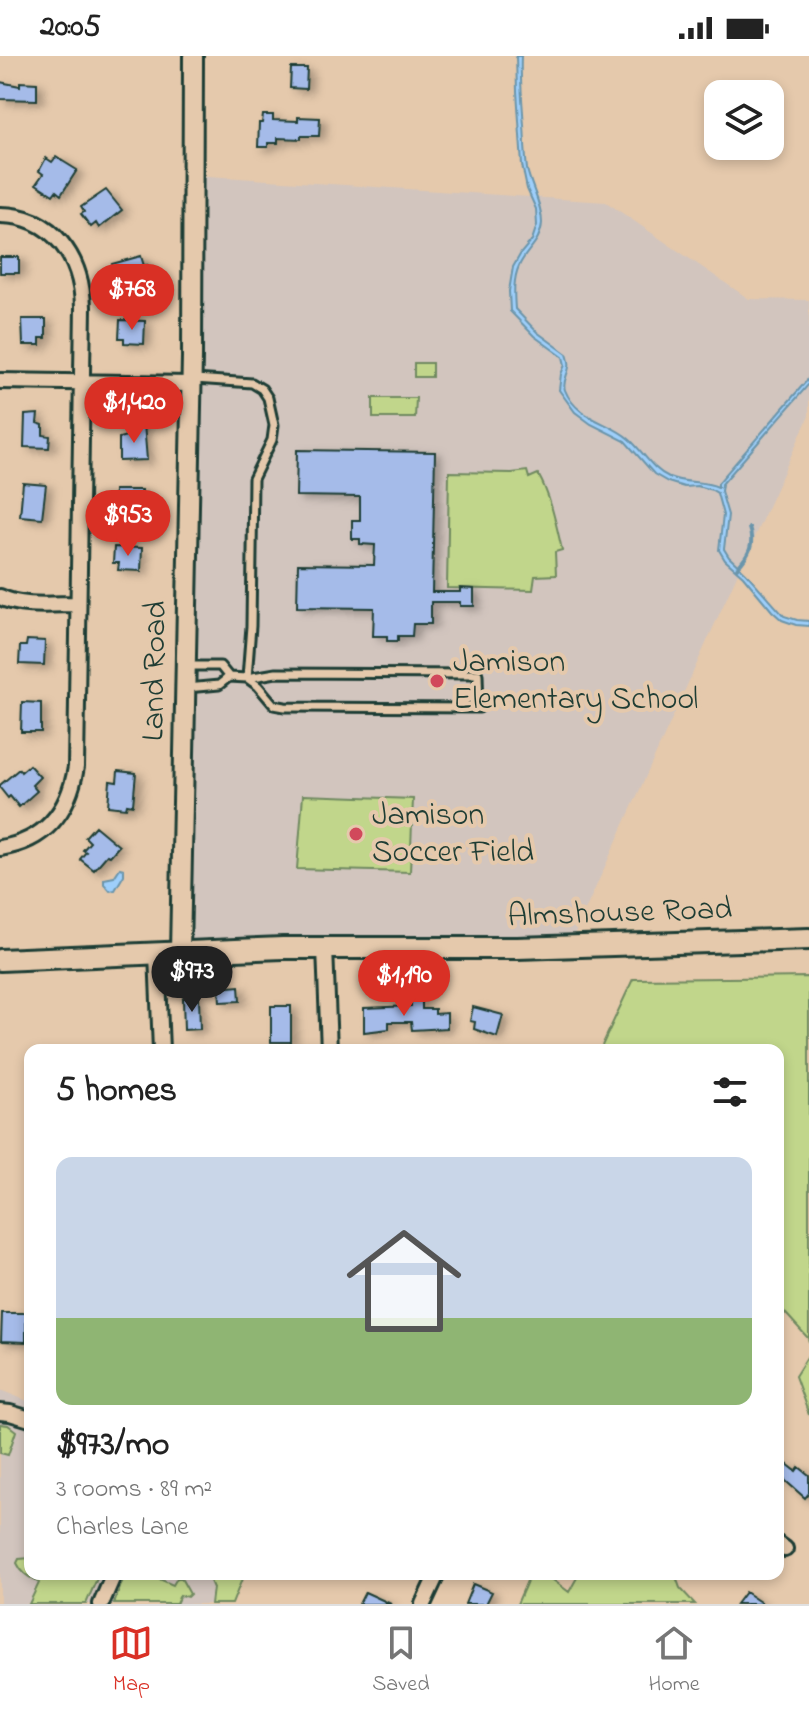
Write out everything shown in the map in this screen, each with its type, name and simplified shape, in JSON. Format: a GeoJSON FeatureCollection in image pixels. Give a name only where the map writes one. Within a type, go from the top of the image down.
{"type":"FeatureCollection","features":[{"type":"Feature","properties":{"kind":"main road","name":"Almshouse Road"},"geometry":{"type":"LineString","coordinates":[[0,960],[325,948],[530,947],[809,939]]}},
{"type":"Feature","properties":{"kind":"street","name":"Land Road"},"geometry":{"type":"LineString","coordinates":[[180,952],[191,382],[193,56]]}},
{"type":"Feature","properties":{"kind":"street"},"geometry":{"type":"LineString","coordinates":[[0,215],[32,221],[51,233],[72,259],[82,290],[76,767],[73,785],[62,810],[52,823],[22,842],[0,848]]}},
{"type":"Feature","properties":{"kind":"street"},"geometry":{"type":"LineString","coordinates":[[0,381],[191,382]]}},
{"type":"Feature","properties":{"kind":"street"},"geometry":{"type":"LineString","coordinates":[[0,597],[23,603],[77,604]]}},
{"type":"Feature","properties":{"kind":"street"},"geometry":{"type":"LineString","coordinates":[[325,948],[329,1044]]}},
{"type":"Feature","properties":{"kind":"street"},"geometry":{"type":"LineString","coordinates":[[157,953],[161,1044]]}},
{"type":"Feature","properties":{"kind":"street"},"geometry":{"type":"LineString","coordinates":[[0,1412],[24,1417]]}},
{"type":"Feature","properties":{"kind":"street"},"geometry":{"type":"LineString","coordinates":[[101,1604],[111,1580]]}},
{"type":"Feature","properties":{"kind":"street"},"geometry":{"type":"LineString","coordinates":[[423,1604],[434,1580]]}},
{"type":"Feature","properties":{"kind":"lane"},"geometry":{"type":"LineString","coordinates":[[191,382],[252,383],[262,389],[268,398],[274,425],[272,440],[253,479],[251,626],[247,678]]}},
{"type":"Feature","properties":{"kind":"lane"},"geometry":{"type":"LineString","coordinates":[[186,666],[220,666],[229,677]]}},
{"type":"Feature","properties":{"kind":"lane"},"geometry":{"type":"LineString","coordinates":[[185,688],[219,685],[229,677],[247,678],[276,673],[478,674],[479,708],[285,707],[274,705],[247,678]]}},
{"type":"Feature","properties":{"kind":"shaded area","name":"Jamison Elementary School"},"geometry":{"type":"Polygon","coordinates":[[[193,175],[606,202],[749,299],[809,300],[809,416],[569,946],[180,952],[193,175]]]}},
{"type":"Feature","properties":{"kind":"shaded area"},"geometry":{"type":"Polygon","coordinates":[[[0,1390],[24,1400],[24,1580],[242,1580],[232,1604],[0,1604],[0,1390]]]}},
{"type":"Feature","properties":{"kind":"green space"},"geometry":{"type":"Polygon","coordinates":[[[414,363],[432,363],[432,377],[414,377],[414,363]]]}},
{"type":"Feature","properties":{"kind":"green space"},"geometry":{"type":"Polygon","coordinates":[[[373,398],[416,398],[415,418],[373,418],[373,398]]]}},
{"type":"Feature","properties":{"kind":"green space"},"geometry":{"type":"Polygon","coordinates":[[[527,471],[529,478],[538,474],[553,511],[562,550],[555,552],[556,575],[535,576],[533,590],[447,588],[449,472],[527,471]]]}},
{"type":"Feature","properties":{"kind":"green space","name":"Jamison Soccer Field"},"geometry":{"type":"Polygon","coordinates":[[[303,795],[413,799],[410,872],[297,869],[303,795]]]}},
{"type":"Feature","properties":{"kind":"green space"},"geometry":{"type":"Polygon","coordinates":[[[809,977],[809,1342],[784,1312],[784,1044],[603,1044],[633,979],[809,977]]]}},
{"type":"Feature","properties":{"kind":"green space"},"geometry":{"type":"Polygon","coordinates":[[[809,1354],[809,1415],[795,1376],[809,1354]]]}},
{"type":"Feature","properties":{"kind":"green space"},"geometry":{"type":"Polygon","coordinates":[[[0,1424],[16,1431],[8,1455],[0,1453],[0,1424]]]}},
{"type":"Feature","properties":{"kind":"green space"},"geometry":{"type":"Polygon","coordinates":[[[24,1559],[24,1573],[17,1563],[24,1559]]]}},
{"type":"Feature","properties":{"kind":"green space"},"geometry":{"type":"Polygon","coordinates":[[[34,1580],[96,1580],[86,1604],[29,1604],[39,1583],[34,1580]]]}},
{"type":"Feature","properties":{"kind":"green space"},"geometry":{"type":"Polygon","coordinates":[[[123,1580],[162,1580],[173,1585],[176,1580],[182,1580],[190,1594],[187,1597],[180,1595],[176,1604],[114,1604],[123,1580]]]}},
{"type":"Feature","properties":{"kind":"green space"},"geometry":{"type":"Polygon","coordinates":[[[210,1580],[242,1580],[232,1604],[211,1604],[213,1588],[210,1580]]]}},
{"type":"Feature","properties":{"kind":"green space"},"geometry":{"type":"Polygon","coordinates":[[[527,1580],[553,1580],[569,1592],[576,1580],[677,1580],[680,1588],[695,1604],[517,1604],[527,1580]]]}},
{"type":"Feature","properties":{"kind":"water"},"geometry":{"type":"Polygon","coordinates":[[[516,56],[521,56],[527,169],[542,223],[536,241],[517,271],[515,309],[537,332],[567,354],[569,366],[564,387],[577,408],[621,433],[657,469],[675,479],[718,487],[718,483],[809,378],[809,384],[722,484],[721,491],[728,515],[724,549],[729,557],[784,616],[809,621],[809,626],[782,620],[725,560],[719,550],[723,515],[717,493],[697,486],[684,487],[668,482],[654,474],[625,441],[575,412],[559,390],[565,365],[563,357],[534,336],[510,311],[513,267],[532,240],[537,225],[536,209],[527,189],[522,165],[516,56]]]}},
{"type":"Feature","properties":{"kind":"water"},"geometry":{"type":"Polygon","coordinates":[[[120,868],[124,869],[124,875],[115,890],[110,891],[104,879],[114,877],[120,868]]]}},
{"type":"Feature","properties":{"kind":"building"},"geometry":{"type":"Polygon","coordinates":[[[291,68],[307,68],[306,89],[290,88],[291,68]]]}},
{"type":"Feature","properties":{"kind":"building"},"geometry":{"type":"Polygon","coordinates":[[[0,82],[20,86],[20,82],[37,83],[37,100],[0,99],[0,82]]]}},
{"type":"Feature","properties":{"kind":"building"},"geometry":{"type":"Polygon","coordinates":[[[263,115],[273,115],[273,120],[320,118],[319,136],[278,138],[278,143],[258,147],[259,123],[262,123],[263,115]]]}},
{"type":"Feature","properties":{"kind":"building"},"geometry":{"type":"Polygon","coordinates":[[[56,157],[77,170],[61,195],[56,191],[53,195],[36,184],[43,174],[39,171],[46,158],[52,162],[56,157]]]}},
{"type":"Feature","properties":{"kind":"building"},"geometry":{"type":"Polygon","coordinates":[[[106,190],[122,210],[99,228],[96,223],[91,227],[81,214],[84,212],[81,207],[106,190]]]}},
{"type":"Feature","properties":{"kind":"building"},"geometry":{"type":"Polygon","coordinates":[[[141,256],[152,282],[123,287],[122,280],[117,282],[112,264],[141,256]]]}},
{"type":"Feature","properties":{"kind":"building"},"geometry":{"type":"Polygon","coordinates":[[[0,257],[19,257],[19,273],[0,273],[0,257]]]}},
{"type":"Feature","properties":{"kind":"building"},"geometry":{"type":"Polygon","coordinates":[[[22,319],[46,319],[46,338],[40,338],[40,345],[23,345],[22,319]]]}},
{"type":"Feature","properties":{"kind":"building"},"geometry":{"type":"Polygon","coordinates":[[[120,320],[145,321],[144,344],[124,343],[124,338],[119,338],[120,320]]]}},
{"type":"Feature","properties":{"kind":"building"},"geometry":{"type":"Polygon","coordinates":[[[38,414],[37,423],[43,425],[43,435],[50,436],[49,448],[24,447],[25,415],[38,414]]]}},
{"type":"Feature","properties":{"kind":"building"},"geometry":{"type":"Polygon","coordinates":[[[144,424],[147,460],[119,461],[119,438],[130,435],[130,425],[144,424]]]}},
{"type":"Feature","properties":{"kind":"building","name":"Jamison Elementary School"},"geometry":{"type":"Polygon","coordinates":[[[297,450],[435,452],[432,592],[474,589],[474,606],[460,606],[460,602],[431,602],[431,624],[413,624],[412,636],[398,636],[398,641],[387,641],[387,636],[373,636],[374,608],[297,607],[298,564],[374,565],[375,545],[360,544],[360,539],[352,539],[352,520],[360,520],[360,497],[296,496],[297,450]]]}},
{"type":"Feature","properties":{"kind":"building"},"geometry":{"type":"Polygon","coordinates":[[[23,483],[46,485],[42,518],[20,516],[23,483]]]}},
{"type":"Feature","properties":{"kind":"building"},"geometry":{"type":"Polygon","coordinates":[[[114,490],[142,490],[142,514],[118,515],[114,490]]]}},
{"type":"Feature","properties":{"kind":"building"},"geometry":{"type":"Polygon","coordinates":[[[114,547],[142,548],[141,571],[118,570],[119,563],[113,563],[114,547]]]}},
{"type":"Feature","properties":{"kind":"building"},"geometry":{"type":"Polygon","coordinates":[[[27,640],[45,641],[44,665],[19,664],[20,646],[26,646],[27,640]]]}},
{"type":"Feature","properties":{"kind":"building"},"geometry":{"type":"Polygon","coordinates":[[[22,702],[41,703],[41,732],[21,732],[22,702]]]}},
{"type":"Feature","properties":{"kind":"building"},"geometry":{"type":"Polygon","coordinates":[[[29,765],[40,777],[32,785],[37,791],[19,807],[10,796],[8,798],[0,785],[29,765]]]}},
{"type":"Feature","properties":{"kind":"building"},"geometry":{"type":"Polygon","coordinates":[[[118,771],[136,773],[133,805],[127,804],[126,808],[108,806],[110,781],[117,782],[118,771]]]}},
{"type":"Feature","properties":{"kind":"building"},"geometry":{"type":"Polygon","coordinates":[[[95,826],[119,846],[94,870],[80,859],[90,842],[85,837],[95,826]]]}},
{"type":"Feature","properties":{"kind":"building"},"geometry":{"type":"Polygon","coordinates":[[[239,986],[240,1001],[220,1002],[219,988],[239,986]]]}},
{"type":"Feature","properties":{"kind":"building"},"geometry":{"type":"Polygon","coordinates":[[[199,997],[200,1029],[184,1030],[183,998],[199,997]]]}},
{"type":"Feature","properties":{"kind":"building"},"geometry":{"type":"Polygon","coordinates":[[[411,1001],[422,1001],[422,1009],[435,1009],[435,1014],[447,1013],[447,1028],[412,1030],[411,1022],[389,1022],[389,1029],[364,1032],[364,1008],[411,1006],[411,1001]]]}},
{"type":"Feature","properties":{"kind":"building"},"geometry":{"type":"Polygon","coordinates":[[[271,1006],[291,1006],[291,1042],[271,1042],[271,1006]]]}},
{"type":"Feature","properties":{"kind":"building"},"geometry":{"type":"Polygon","coordinates":[[[473,1007],[503,1015],[497,1037],[474,1029],[475,1022],[470,1021],[473,1007]]]}},
{"type":"Feature","properties":{"kind":"building"},"geometry":{"type":"Polygon","coordinates":[[[2,1313],[24,1313],[24,1342],[1,1341],[2,1313]]]}},
{"type":"Feature","properties":{"kind":"building"},"geometry":{"type":"Polygon","coordinates":[[[787,1464],[796,1471],[799,1467],[809,1475],[809,1493],[805,1498],[784,1479],[787,1464]]]}},
{"type":"Feature","properties":{"kind":"building"},"geometry":{"type":"Polygon","coordinates":[[[473,1584],[492,1592],[486,1604],[465,1604],[473,1584]]]}},
{"type":"Feature","properties":{"kind":"building"},"geometry":{"type":"Polygon","coordinates":[[[365,1592],[391,1604],[359,1604],[365,1592]]]}},
{"type":"Feature","properties":{"kind":"building"},"geometry":{"type":"Polygon","coordinates":[[[745,1592],[763,1604],[736,1604],[745,1592]]]}},
{"type":"Feature","properties":{"kind":"waterway"},"geometry":{"type":"LineString","coordinates":[[737,568],[750,550],[749,528]]}},
{"type":"Feature","properties":{"kind":"place","name":"Jamison Elementary School"},"geometry":{"type":"Point","coordinates":[437,681]}},
{"type":"Feature","properties":{"kind":"place","name":"Jamison Soccer Field"},"geometry":{"type":"Point","coordinates":[356,834]}}]}
